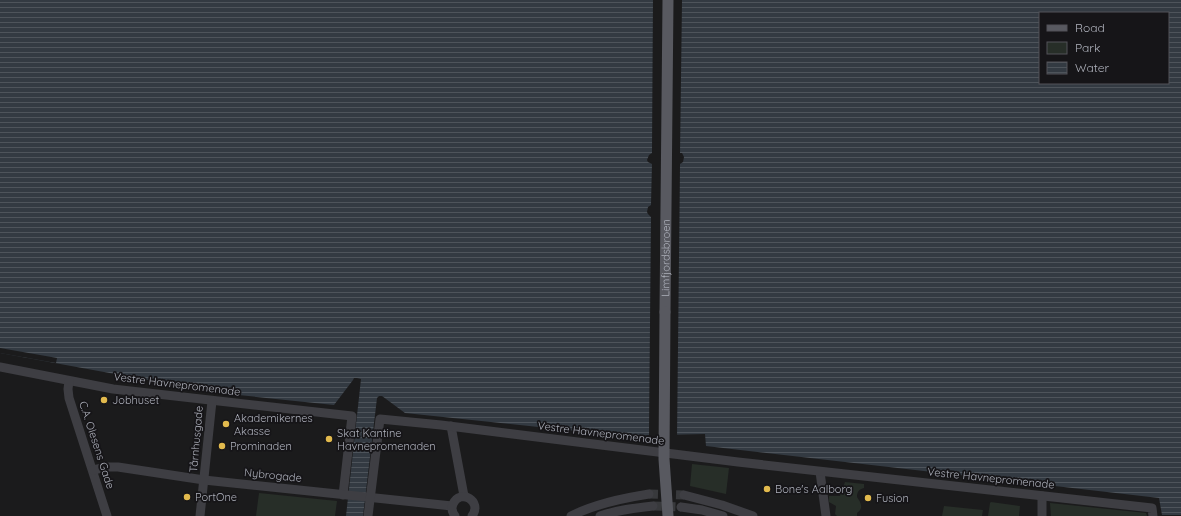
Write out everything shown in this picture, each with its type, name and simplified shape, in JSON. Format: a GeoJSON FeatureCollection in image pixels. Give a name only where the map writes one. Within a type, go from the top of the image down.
{"type":"FeatureCollection","features":[{"type":"Feature","properties":{"kind":"main road","name":"Limfjordsbroen"},"geometry":{"type":"LineString","coordinates":[[668,0],[664,459],[668,516]]}},
{"type":"Feature","properties":{"kind":"street","name":"Vestre Havnepromenade"},"geometry":{"type":"LineString","coordinates":[[0,367],[113,389],[352,416],[345,495]]}},
{"type":"Feature","properties":{"kind":"street","name":"C.A. Olesens Gade"},"geometry":{"type":"LineString","coordinates":[[69,381],[68,389],[70,398],[107,516]]}},
{"type":"Feature","properties":{"kind":"street","name":"Tårnhusgade"},"geometry":{"type":"LineString","coordinates":[[200,516],[212,401]]}},
{"type":"Feature","properties":{"kind":"street","name":"Vestre Havnepromenade"},"geometry":{"type":"LineString","coordinates":[[370,498],[380,419],[451,426],[820,472],[1152,508],[1153,516]]}},
{"type":"Feature","properties":{"kind":"street"},"geometry":{"type":"LineString","coordinates":[[451,426],[464,496]]}},
{"type":"Feature","properties":{"kind":"street","name":"Nybrogade"},"geometry":{"type":"LineString","coordinates":[[93,470],[107,467],[118,467],[204,480],[452,506]]}},
{"type":"Feature","properties":{"kind":"street"},"geometry":{"type":"LineString","coordinates":[[820,472],[826,516]]}},
{"type":"Feature","properties":{"kind":"street"},"geometry":{"type":"LineString","coordinates":[[571,516],[603,504],[650,494]]}},
{"type":"Feature","properties":{"kind":"street"},"geometry":{"type":"LineString","coordinates":[[684,495],[722,505],[753,516]]}},
{"type":"Feature","properties":{"kind":"street"},"geometry":{"type":"LineString","coordinates":[[455,516],[452,506],[457,499],[464,496],[474,502],[475,510],[472,516]]}},
{"type":"Feature","properties":{"kind":"street"},"geometry":{"type":"LineString","coordinates":[[1042,496],[1042,516]]}},
{"type":"Feature","properties":{"kind":"street"},"geometry":{"type":"LineString","coordinates":[[368,516],[370,498]]}},
{"type":"Feature","properties":{"kind":"street"},"geometry":{"type":"LineString","coordinates":[[600,516],[629,509],[653,506]]}},
{"type":"Feature","properties":{"kind":"street"},"geometry":{"type":"LineString","coordinates":[[681,507],[702,510],[723,516]]}},
{"type":"Feature","properties":{"kind":"green space"},"geometry":{"type":"Polygon","coordinates":[[[692,464],[729,468],[726,494],[690,486],[692,464]]]}},
{"type":"Feature","properties":{"kind":"green space"},"geometry":{"type":"Polygon","coordinates":[[[845,482],[864,484],[864,488],[857,494],[857,497],[861,503],[861,509],[857,513],[857,516],[837,516],[835,514],[836,506],[829,502],[829,496],[840,496],[845,482]]]}},
{"type":"Feature","properties":{"kind":"green space"},"geometry":{"type":"Polygon","coordinates":[[[259,493],[337,501],[335,516],[256,516],[259,493]]]}},
{"type":"Feature","properties":{"kind":"green space"},"geometry":{"type":"Polygon","coordinates":[[[991,502],[1020,506],[1019,516],[988,516],[991,502]]]}},
{"type":"Feature","properties":{"kind":"green space"},"geometry":{"type":"Polygon","coordinates":[[[1050,503],[1146,513],[1147,516],[1051,516],[1050,503]]]}},
{"type":"Feature","properties":{"kind":"green space"},"geometry":{"type":"Polygon","coordinates":[[[944,506],[983,510],[982,516],[942,516],[944,506]]]}},
{"type":"Feature","properties":{"kind":"water"},"geometry":{"type":"Polygon","coordinates":[[[0,0],[1181,0],[1181,515],[1162,515],[1159,498],[706,446],[705,434],[623,436],[405,413],[382,396],[379,396],[377,398],[363,516],[346,516],[361,379],[354,378],[334,405],[219,393],[0,353],[0,0]]]}},
{"type":"Feature","properties":{"kind":"pier"},"geometry":{"type":"Polygon","coordinates":[[[653,0],[682,0],[680,153],[682,153],[684,157],[683,162],[680,164],[677,437],[649,437],[651,217],[647,212],[648,207],[651,205],[652,164],[647,160],[649,155],[652,153],[653,0]]]}},
{"type":"Feature","properties":{"kind":"pier"},"geometry":{"type":"Polygon","coordinates":[[[0,348],[57,358],[56,363],[0,353],[0,348]]]}},
{"type":"Feature","properties":{"kind":"tunnel"},"geometry":{"type":"LineString","coordinates":[[649,494],[684,495]]}},
{"type":"Feature","properties":{"kind":"tunnel"},"geometry":{"type":"LineString","coordinates":[[653,506],[681,507]]}},
{"type":"Feature","properties":{"kind":"place","name":"Jobhuset"},"geometry":{"type":"Point","coordinates":[104,400]}},
{"type":"Feature","properties":{"kind":"place","name":"Akademikernes Akasse"},"geometry":{"type":"Point","coordinates":[226,424]}},
{"type":"Feature","properties":{"kind":"place","name":"Skat Kantine Havnepromenaden"},"geometry":{"type":"Point","coordinates":[329,439]}},
{"type":"Feature","properties":{"kind":"place","name":"Prominaden"},"geometry":{"type":"Point","coordinates":[222,446]}},
{"type":"Feature","properties":{"kind":"place","name":"Bone's Aalborg"},"geometry":{"type":"Point","coordinates":[767,489]}},
{"type":"Feature","properties":{"kind":"place","name":"PortOne"},"geometry":{"type":"Point","coordinates":[187,497]}},
{"type":"Feature","properties":{"kind":"place","name":"Fusion"},"geometry":{"type":"Point","coordinates":[868,498]}}]}
